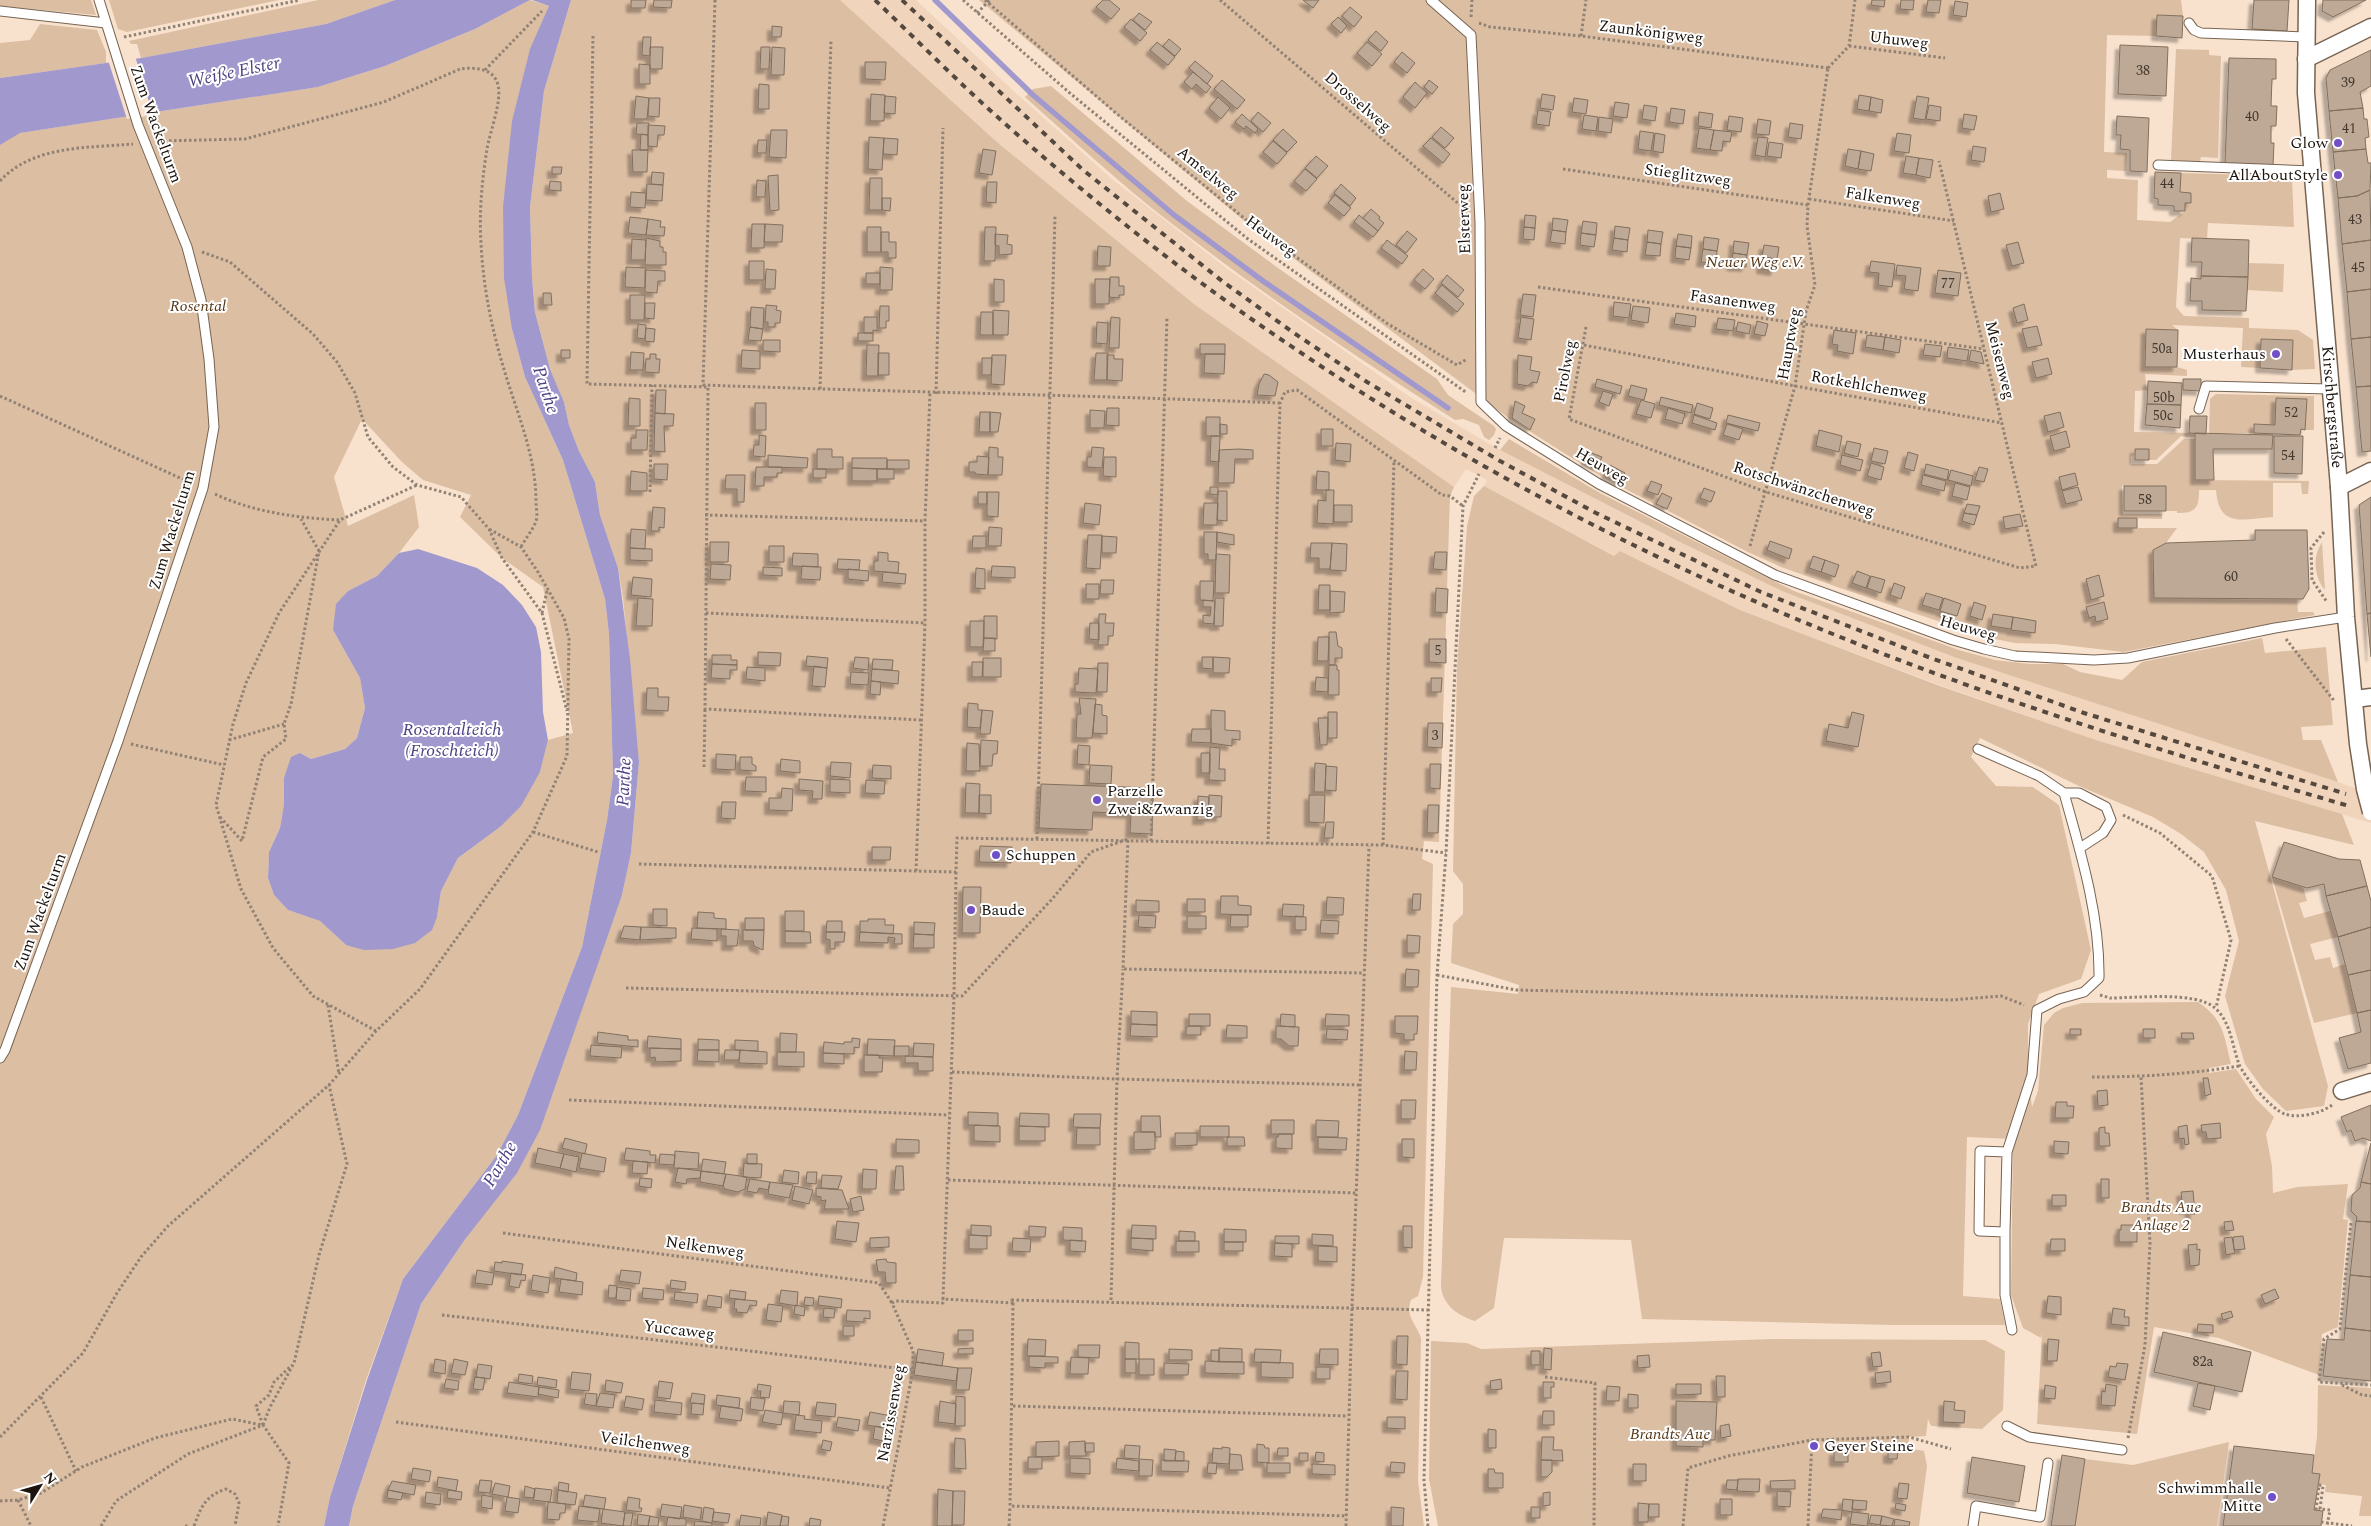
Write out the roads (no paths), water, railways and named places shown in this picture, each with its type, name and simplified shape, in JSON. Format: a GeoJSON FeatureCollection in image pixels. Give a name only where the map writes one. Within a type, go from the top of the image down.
{"type":"FeatureCollection","features":[{"type":"Feature","properties":{"kind":"street","name":"Kirschbergstraße"},"geometry":{"type":"LineString","coordinates":[[2307,0],[2306,93],[2339,486],[2346,617],[2358,744],[2365,789],[2371,812]]}},
{"type":"Feature","properties":{"kind":"street"},"geometry":{"type":"LineString","coordinates":[[2306,59],[2371,27]]}},
{"type":"Feature","properties":{"kind":"street"},"geometry":{"type":"LineString","coordinates":[[2339,486],[2371,471]]}},
{"type":"Feature","properties":{"kind":"street"},"geometry":{"type":"LineString","coordinates":[[2355,699],[2371,697]]}},
{"type":"Feature","properties":{"kind":"street"},"geometry":{"type":"LineString","coordinates":[[2342,1091],[2371,1082]]}},
{"type":"Feature","properties":{"kind":"lane","name":"Zum Wackelturm"},"geometry":{"type":"LineString","coordinates":[[0,1058],[5,1050],[118,741],[203,488],[214,427],[201,300],[187,247],[138,125],[99,0]]}},
{"type":"Feature","properties":{"kind":"lane","name":"Elsterweg"},"geometry":{"type":"LineString","coordinates":[[1431,0],[1471,35],[1480,222],[1481,402]]}},
{"type":"Feature","properties":{"kind":"lane"},"geometry":{"type":"LineString","coordinates":[[0,11],[106,23]]}},
{"type":"Feature","properties":{"kind":"lane"},"geometry":{"type":"LineString","coordinates":[[2189,23],[2194,30],[2201,33],[2306,37]]}},
{"type":"Feature","properties":{"kind":"lane"},"geometry":{"type":"LineString","coordinates":[[2158,165],[2313,171]]}},
{"type":"Feature","properties":{"kind":"lane"},"geometry":{"type":"LineString","coordinates":[[2199,409],[2206,386],[2331,389]]}},
{"type":"Feature","properties":{"kind":"lane","name":"Heuweg"},"geometry":{"type":"LineString","coordinates":[[1481,402],[1506,426],[1599,484],[1775,576],[1934,634],[1984,649],[2015,656],[2094,660],[2128,658],[2275,628],[2346,617]]}},
{"type":"Feature","properties":{"kind":"lane"},"geometry":{"type":"LineString","coordinates":[[1978,749],[2039,776],[2064,793],[2079,793],[2106,807],[2111,820],[2103,833],[2080,848]]}},
{"type":"Feature","properties":{"kind":"lane"},"geometry":{"type":"LineString","coordinates":[[2012,1330],[2005,1294],[2007,1152],[2032,1075],[2037,1010],[2059,999],[2084,992],[2099,978],[2100,948],[2080,848],[2064,793]]}},
{"type":"Feature","properties":{"kind":"lane"},"geometry":{"type":"LineString","coordinates":[[2005,1232],[1979,1231],[1980,1151],[2007,1152]]}},
{"type":"Feature","properties":{"kind":"lane"},"geometry":{"type":"LineString","coordinates":[[2007,1426],[2029,1437],[2122,1450]]}},
{"type":"Feature","properties":{"kind":"lane"},"geometry":{"type":"LineString","coordinates":[[1973,1526],[1976,1506],[2040,1517],[2048,1463]]}},
{"type":"Feature","properties":{"kind":"water","name":"Weiße Elster"},"geometry":{"type":"Polygon","coordinates":[[[395,0],[530,0],[475,29],[385,66],[318,87],[20,133],[0,145],[0,78],[141,58],[326,24],[395,0]]]}},
{"type":"Feature","properties":{"kind":"water","name":"Parthe"},"geometry":{"type":"Polygon","coordinates":[[[532,0],[571,0],[544,91],[530,207],[532,278],[535,312],[550,369],[564,402],[569,425],[579,451],[595,482],[600,515],[618,568],[630,659],[639,762],[631,853],[622,895],[540,1130],[517,1173],[466,1238],[421,1304],[353,1506],[349,1526],[324,1526],[330,1497],[367,1380],[403,1279],[497,1155],[518,1115],[582,947],[607,820],[613,776],[609,634],[605,599],[563,460],[525,377],[512,329],[504,278],[503,207],[512,121],[530,49],[549,6],[532,0]]]}},
{"type":"Feature","properties":{"kind":"water","name":"Rosentalteich (Froschteich)"},"geometry":{"type":"Polygon","coordinates":[[[418,549],[477,568],[503,585],[522,605],[536,627],[541,652],[543,712],[548,740],[540,772],[521,806],[500,827],[458,858],[441,891],[437,917],[432,930],[415,943],[393,949],[364,950],[346,945],[320,921],[288,910],[274,895],[268,878],[269,852],[280,828],[284,804],[284,778],[291,757],[300,753],[311,759],[345,749],[357,738],[365,708],[360,678],[333,630],[336,604],[348,591],[377,576],[399,553],[418,549]]]}},
{"type":"Feature","properties":{"kind":"waterway"},"geometry":{"type":"LineString","coordinates":[[935,0],[1033,95],[1174,215],[1263,281],[1448,408]]}},
{"type":"Feature","properties":{"kind":"railway"},"geometry":{"type":"LineString","coordinates":[[875,0],[959,82],[1011,129],[1112,214],[1181,268],[1344,381],[1459,452],[1518,485],[1637,547],[1698,576],[1903,662],[2125,738],[2349,806]]}},
{"type":"Feature","properties":{"kind":"railway"},"geometry":{"type":"LineString","coordinates":[[902,0],[1083,170],[1222,281],[1294,333],[1367,382],[1500,461],[1596,513],[1761,592],[1920,654],[2084,713],[2346,794]]}},
{"type":"Feature","properties":{"kind":"place","name":"Glow"},"geometry":{"type":"Point","coordinates":[2338,143]}},
{"type":"Feature","properties":{"kind":"place","name":"AllAboutStyle"},"geometry":{"type":"Point","coordinates":[2338,175]}},
{"type":"Feature","properties":{"kind":"place","name":"Musterhaus"},"geometry":{"type":"Point","coordinates":[2276,354]}},
{"type":"Feature","properties":{"kind":"place","name":"Parzelle Zwei&Zwanzig"},"geometry":{"type":"Point","coordinates":[1097,800]}},
{"type":"Feature","properties":{"kind":"place","name":"Schuppen"},"geometry":{"type":"Point","coordinates":[996,855]}},
{"type":"Feature","properties":{"kind":"place","name":"Baude"},"geometry":{"type":"Point","coordinates":[971,910]}},
{"type":"Feature","properties":{"kind":"place","name":"Geyer Steine"},"geometry":{"type":"Point","coordinates":[1814,1446]}},
{"type":"Feature","properties":{"kind":"place","name":"Schwimmhalle Mitte"},"geometry":{"type":"Point","coordinates":[2272,1497]}},
{"type":"Feature","properties":{"kind":"park label","name":"Neuer Weg e.V."},"geometry":{"type":"Point","coordinates":[1755,262]}},
{"type":"Feature","properties":{"kind":"park label","name":"Rosental"},"geometry":{"type":"Point","coordinates":[198,306]}},
{"type":"Feature","properties":{"kind":"park label","name":"Brandts Aue Anlage 2"},"geometry":{"type":"Point","coordinates":[2161,1216]}},
{"type":"Feature","properties":{"kind":"park label","name":"Brandts Aue"},"geometry":{"type":"Point","coordinates":[1670,1434]}}]}
